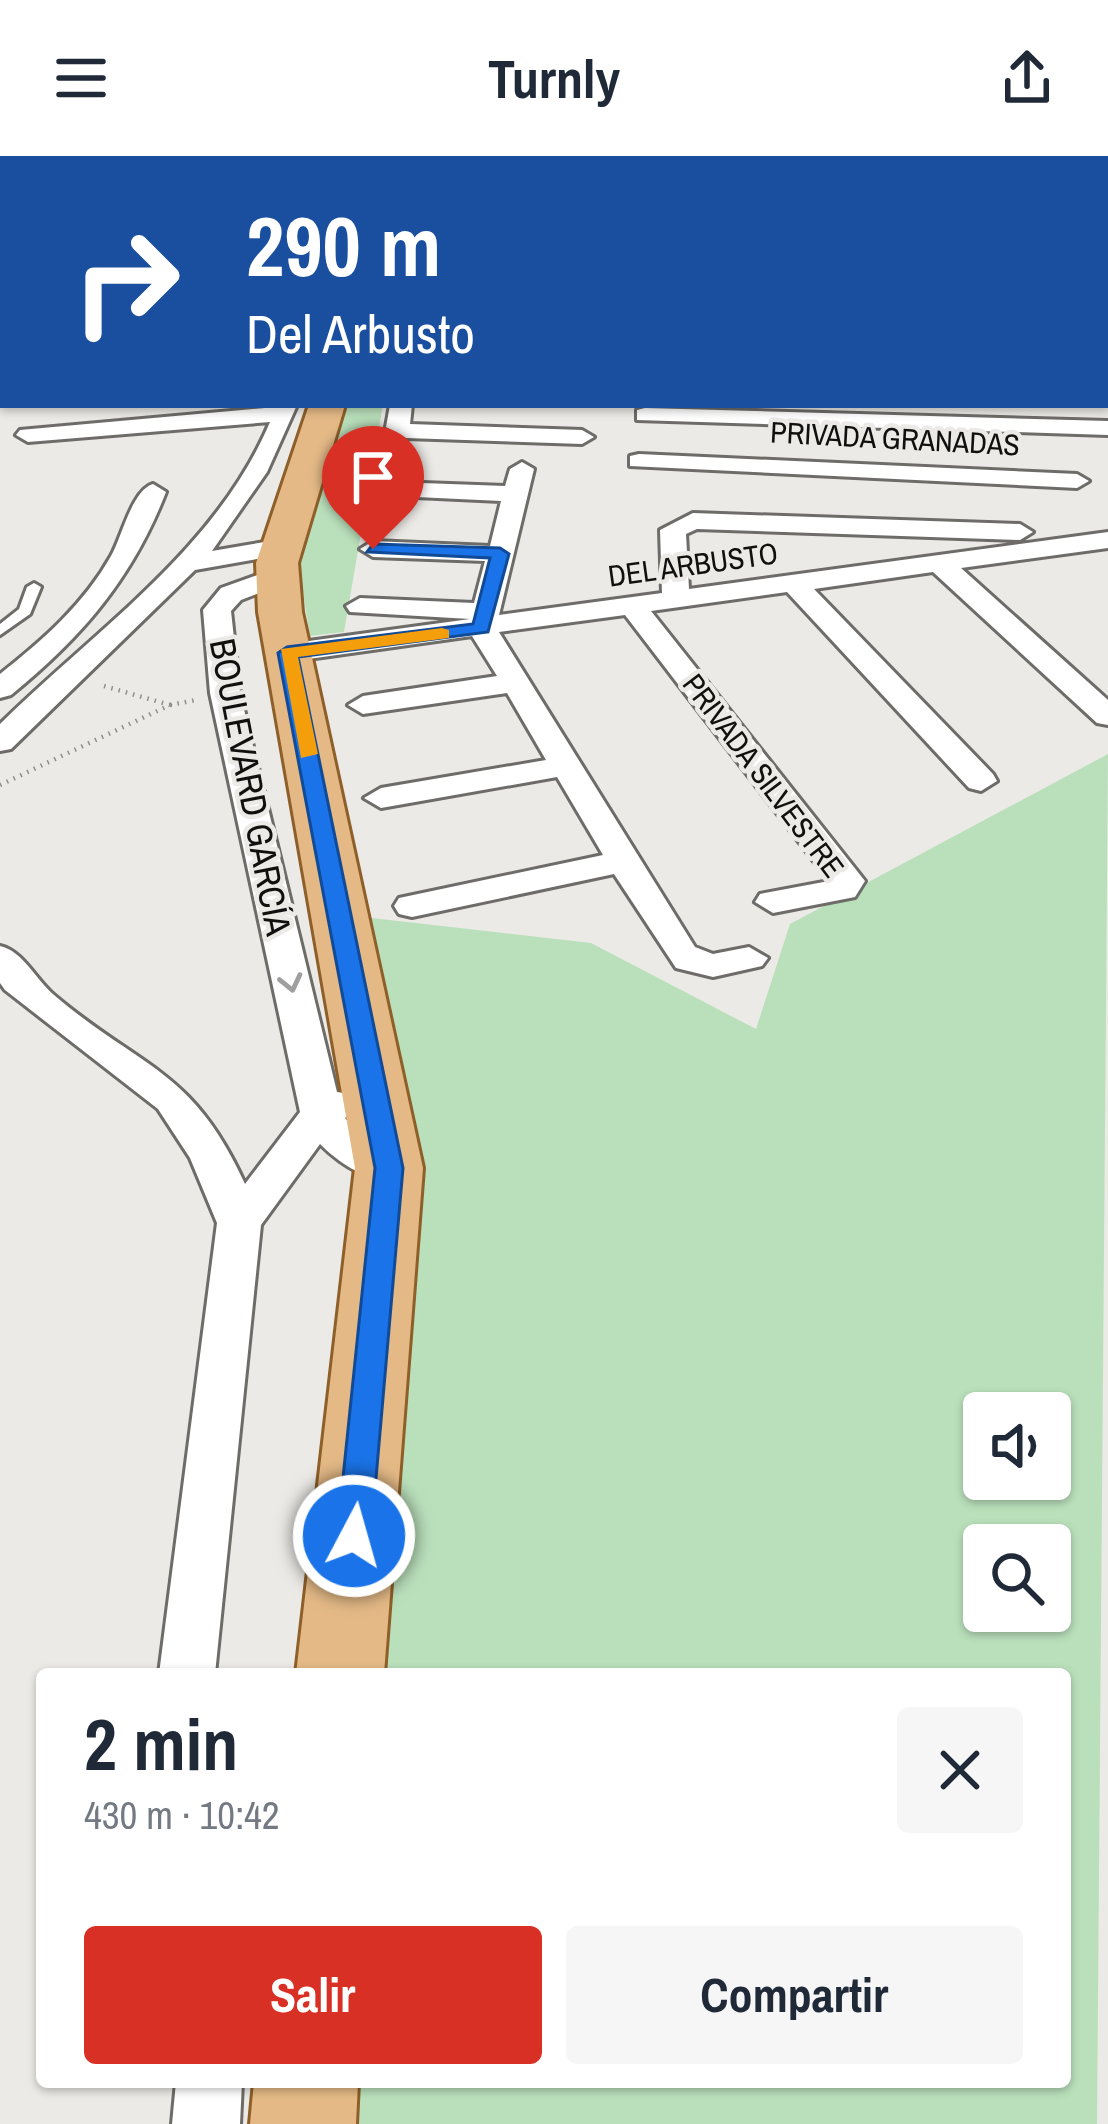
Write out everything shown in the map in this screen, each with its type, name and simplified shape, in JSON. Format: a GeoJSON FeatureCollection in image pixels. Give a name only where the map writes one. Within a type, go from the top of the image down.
{"type":"FeatureCollection","features":[{"type":"Feature","properties":{"kind":"main road"},"geometry":{"type":"LineString","coordinates":[[280,561],[295,503],[299,417]]}},
{"type":"Feature","properties":{"kind":"main road","name":"BOULEVARD GARCÍA"},"geometry":{"type":"LineString","coordinates":[[280,561],[287,653],[389,1168],[341,1668]]}},
{"type":"Feature","properties":{"kind":"main road"},"geometry":{"type":"LineString","coordinates":[[303,2124],[306,2088]]}},
{"type":"Feature","properties":{"kind":"street"},"geometry":{"type":"LineString","coordinates":[[645,415],[1068,416],[1108,428]]}},
{"type":"Feature","properties":{"kind":"street"},"geometry":{"type":"LineString","coordinates":[[1068,416],[1094,522]]}},
{"type":"Feature","properties":{"kind":"street"},"geometry":{"type":"LineString","coordinates":[[28,435],[299,417]]}},
{"type":"Feature","properties":{"kind":"street"},"geometry":{"type":"LineString","coordinates":[[0,742],[191,563],[299,417]]}},
{"type":"Feature","properties":{"kind":"street"},"geometry":{"type":"LineString","coordinates":[[401,417],[582,437]]}},
{"type":"Feature","properties":{"kind":"street","name":"PRIVADA GRANADAS"},"geometry":{"type":"LineString","coordinates":[[639,461],[1094,522]]}},
{"type":"Feature","properties":{"kind":"street"},"geometry":{"type":"LineString","coordinates":[[395,489],[519,482],[484,619],[514,683],[692,964],[707,967],[748,958]]}},
{"type":"Feature","properties":{"kind":"street"},"geometry":{"type":"LineString","coordinates":[[0,689],[86,616],[111,586],[152,492]]}},
{"type":"Feature","properties":{"kind":"street"},"geometry":{"type":"LineString","coordinates":[[242,495],[295,503]]}},
{"type":"Feature","properties":{"kind":"street","name":"DEL ARBUSTO"},"geometry":{"type":"LineString","coordinates":[[287,653],[484,619],[633,607],[940,563],[1094,522]]}},
{"type":"Feature","properties":{"kind":"street"},"geometry":{"type":"LineString","coordinates":[[676,601],[674,530],[679,525],[1021,532]]}},
{"type":"Feature","properties":{"kind":"street"},"geometry":{"type":"LineString","coordinates":[[825,561],[826,526]]}},
{"type":"Feature","properties":{"kind":"street"},"geometry":{"type":"LineString","coordinates":[[373,549],[500,554]]}},
{"type":"Feature","properties":{"kind":"street"},"geometry":{"type":"LineString","coordinates":[[191,563],[280,561]]}},
{"type":"Feature","properties":{"kind":"street","name":"BOULEVARD GARCÍA"},"geometry":{"type":"LineString","coordinates":[[280,561],[231,594],[217,610],[226,694],[321,1113],[330,1131],[356,1154],[389,1168]]}},
{"type":"Feature","properties":{"kind":"street"},"geometry":{"type":"LineString","coordinates":[[940,563],[1108,716]]}},
{"type":"Feature","properties":{"kind":"street"},"geometry":{"type":"LineString","coordinates":[[794,584],[981,781]]}},
{"type":"Feature","properties":{"kind":"street"},"geometry":{"type":"LineString","coordinates":[[360,606],[484,619]]}},
{"type":"Feature","properties":{"kind":"street","name":"PRIVADA SILVESTRE"},"geometry":{"type":"LineString","coordinates":[[633,607],[847,881],[842,889],[773,902]]}},
{"type":"Feature","properties":{"kind":"street"},"geometry":{"type":"LineString","coordinates":[[363,705],[514,683]]}},
{"type":"Feature","properties":{"kind":"street"},"geometry":{"type":"LineString","coordinates":[[381,799],[567,766]]}},
{"type":"Feature","properties":{"kind":"street"},"geometry":{"type":"LineString","coordinates":[[412,906],[625,861]]}},
{"type":"Feature","properties":{"kind":"street"},"geometry":{"type":"LineString","coordinates":[[0,957],[24,994],[171,1099],[216,1163],[239,1223],[188,1668]]}},
{"type":"Feature","properties":{"kind":"street"},"geometry":{"type":"LineString","coordinates":[[239,1223],[321,1113],[376,1090]]}},
{"type":"Feature","properties":{"kind":"street"},"geometry":{"type":"LineString","coordinates":[[206,2124],[209,2088]]}},
{"type":"Feature","properties":{"kind":"lane"},"geometry":{"type":"LineString","coordinates":[[0,631],[26,611],[34,587]]}},
{"type":"Feature","properties":{"kind":"path"},"geometry":{"type":"LineString","coordinates":[[0,785],[170,705],[72,676]]}},
{"type":"Feature","properties":{"kind":"green space"},"geometry":{"type":"Polygon","coordinates":[[[340,408],[382,408],[344,632],[310,636],[298,561],[328,472],[340,408]]]}},
{"type":"Feature","properties":{"kind":"green space"},"geometry":{"type":"Polygon","coordinates":[[[1108,754],[1097,2124],[358,2124],[360,2088],[1071,2088],[1071,1668],[378,1668],[363,917],[591,943],[756,1029],[790,924],[1108,754]]]}},
{"type":"Feature","properties":{"kind":"slow traffic"},"geometry":{"type":"LineString","coordinates":[[308,754],[287,653],[442,634]]}},
{"type":"Feature","properties":{"kind":"route"},"geometry":{"type":"LineString","coordinates":[[354,1536],[389,1168],[287,653],[482,628],[500,554],[373,549]]}}]}
